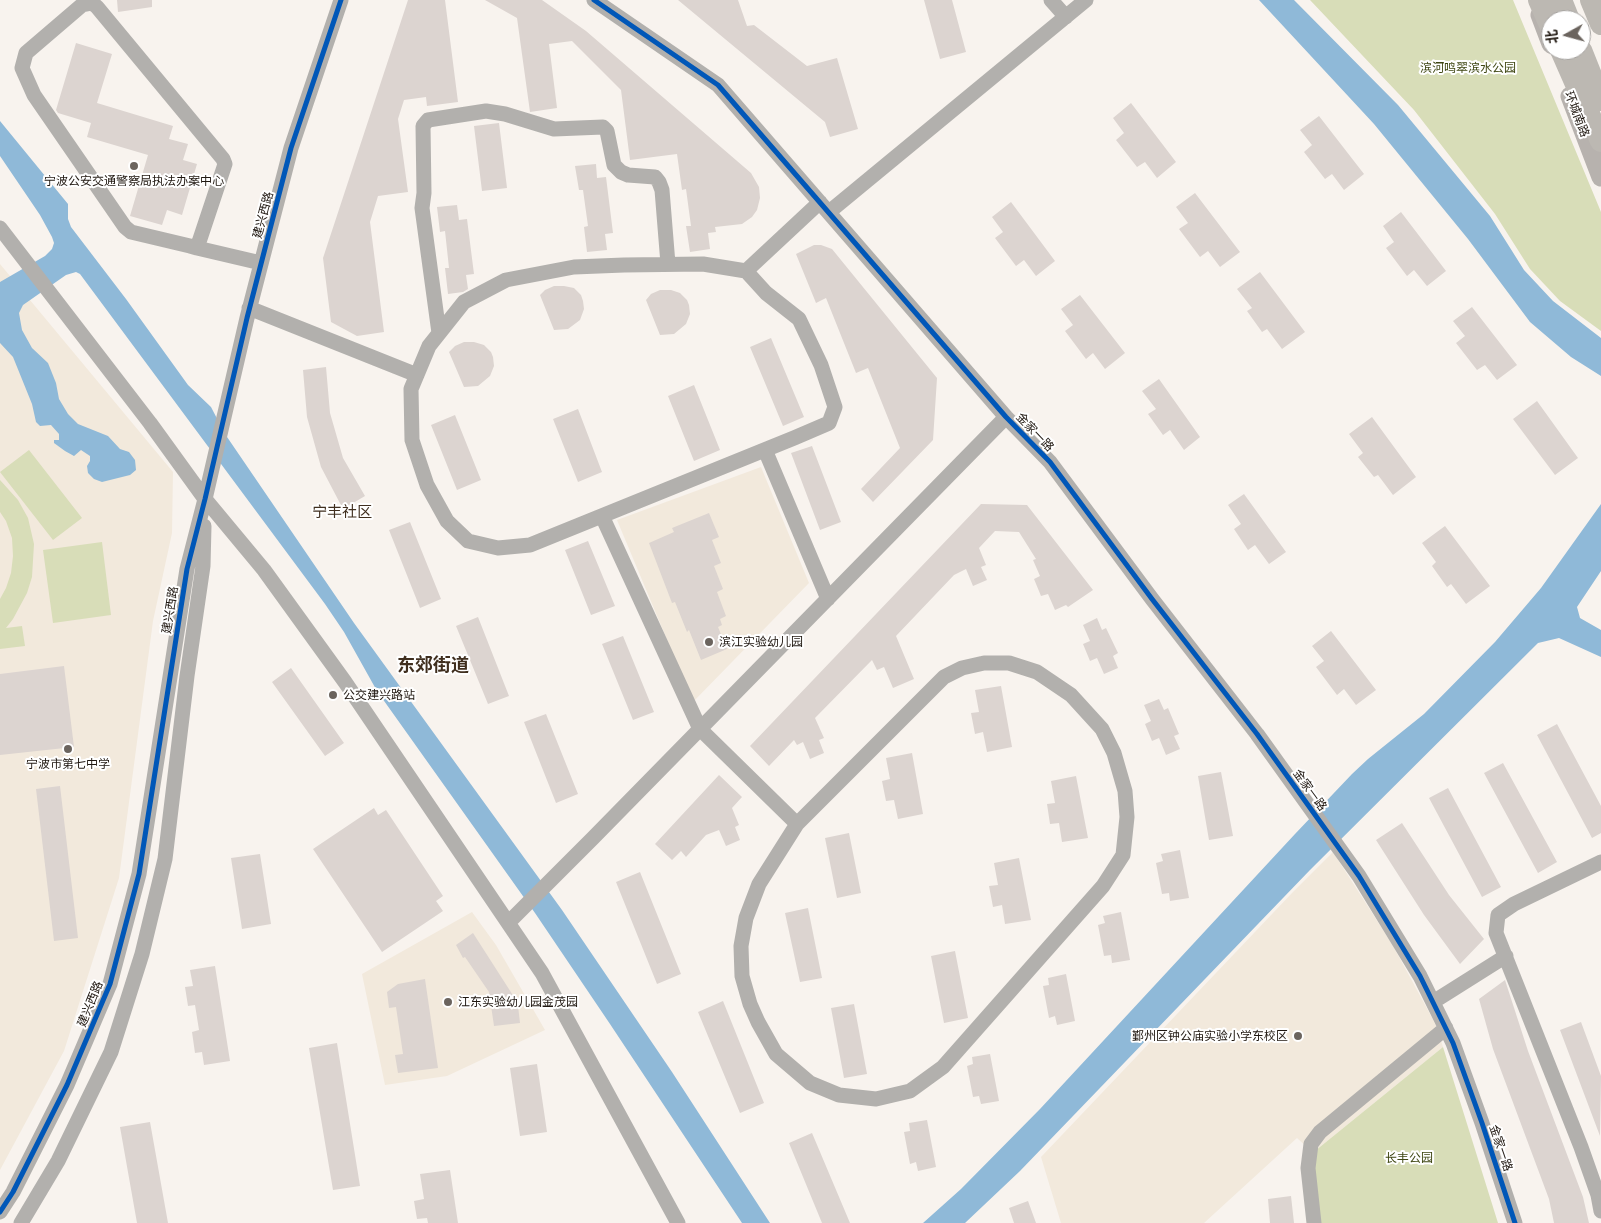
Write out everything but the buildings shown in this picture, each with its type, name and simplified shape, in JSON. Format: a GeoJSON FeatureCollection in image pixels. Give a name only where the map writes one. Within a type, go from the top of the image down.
{"type":"FeatureCollection","features":[{"type":"Feature","properties":{"kind":"highway"},"geometry":{"type":"LineString","coordinates":[[1591,0],[1601,24]]}},
{"type":"Feature","properties":{"kind":"highway"},"geometry":{"type":"LineString","coordinates":[[1565,60],[1601,141]]}},
{"type":"Feature","properties":{"kind":"highway"},"geometry":{"type":"LineString","coordinates":[[1585,60],[1601,100]]}},
{"type":"Feature","properties":{"kind":"main road"},"geometry":{"type":"LineString","coordinates":[[1534,0],[1541,18]]}},
{"type":"Feature","properties":{"kind":"main road","name":"环城南路"},"geometry":{"type":"LineString","coordinates":[[1557,60],[1601,177]]}},
{"type":"Feature","properties":{"kind":"street","name":"建兴西路"},"geometry":{"type":"LineString","coordinates":[[0,1212],[13,1192],[67,1085],[110,984],[139,874],[187,569],[209,483],[249,308],[290,148],[341,0]]}},
{"type":"Feature","properties":{"kind":"street","name":"金家一路"},"geometry":{"type":"LineString","coordinates":[[594,0],[718,86],[1006,417],[1050,462],[1152,599],[1258,734],[1359,876],[1420,976],[1453,1043],[1515,1223]]}},
{"type":"Feature","properties":{"kind":"street"},"geometry":{"type":"LineString","coordinates":[[1051,0],[1066,17]]}},
{"type":"Feature","properties":{"kind":"street"},"geometry":{"type":"LineString","coordinates":[[746,271],[1086,0]]}},
{"type":"Feature","properties":{"kind":"street"},"geometry":{"type":"LineString","coordinates":[[196,248],[225,164],[223,159],[97,6],[92,3],[82,5],[26,53],[22,68],[34,95],[125,227],[131,232],[196,248],[261,262]]}},
{"type":"Feature","properties":{"kind":"street"},"geometry":{"type":"LineString","coordinates":[[439,333],[422,208],[424,193],[423,126],[428,120],[486,111],[505,114],[554,129],[603,127],[607,131],[614,165],[621,172],[628,175],[654,177],[659,182],[662,190],[668,264]]}},
{"type":"Feature","properties":{"kind":"street"},"geometry":{"type":"LineString","coordinates":[[0,228],[150,423],[205,499],[264,570],[511,919],[678,1223]]}},
{"type":"Feature","properties":{"kind":"street"},"geometry":{"type":"LineString","coordinates":[[703,264],[746,271],[766,293],[799,319],[821,365],[835,407],[829,423],[530,545],[498,548],[468,541],[447,521],[427,485],[412,440],[411,389],[429,346],[464,302],[506,280],[574,268],[703,264]]}},
{"type":"Feature","properties":{"kind":"street"},"geometry":{"type":"LineString","coordinates":[[249,308],[417,375]]}},
{"type":"Feature","properties":{"kind":"street"},"geometry":{"type":"LineString","coordinates":[[511,919],[1006,417]]}},
{"type":"Feature","properties":{"kind":"street"},"geometry":{"type":"LineString","coordinates":[[765,450],[828,599]]}},
{"type":"Feature","properties":{"kind":"street","name":"建兴西路"},"geometry":{"type":"LineString","coordinates":[[22,1223],[58,1161],[111,1052],[142,954],[165,859],[187,676],[203,566],[205,499]]}},
{"type":"Feature","properties":{"kind":"street"},"geometry":{"type":"LineString","coordinates":[[602,516],[700,729],[797,824]]}},
{"type":"Feature","properties":{"kind":"street"},"geometry":{"type":"LineString","coordinates":[[984,663],[1010,663],[1037,672],[1071,695],[1102,729],[1114,753],[1125,790],[1127,817],[1123,855],[1103,886],[943,1067],[910,1091],[876,1099],[839,1095],[810,1083],[776,1054],[750,1004],[742,976],[741,946],[746,918],[759,884],[797,824],[944,677],[962,668],[984,663]]}},
{"type":"Feature","properties":{"kind":"street"},"geometry":{"type":"LineString","coordinates":[[1601,862],[1514,904],[1498,915],[1496,932],[1582,1147],[1598,1195],[1601,1211]]}},
{"type":"Feature","properties":{"kind":"street"},"geometry":{"type":"LineString","coordinates":[[1433,1002],[1506,956]]}},
{"type":"Feature","properties":{"kind":"street"},"geometry":{"type":"LineString","coordinates":[[1314,1223],[1308,1168],[1311,1144],[1320,1132],[1446,1028]]}},
{"type":"Feature","properties":{"kind":"shaded area","name":"宁波市第七中学"},"geometry":{"type":"Polygon","coordinates":[[[0,264],[173,472],[172,533],[153,621],[119,878],[64,1051],[0,1170],[0,264]]]}},
{"type":"Feature","properties":{"kind":"shaded area","name":"滨江实验幼儿园"},"geometry":{"type":"Polygon","coordinates":[[[761,467],[809,583],[693,702],[617,520],[761,467]]]}},
{"type":"Feature","properties":{"kind":"shaded area","name":"鄞州区钟公庙实验小学东校区"},"geometry":{"type":"Polygon","coordinates":[[[1333,852],[1392,944],[1436,1025],[1443,1047],[1310,1155],[1309,1149],[1297,1138],[1204,1223],[1061,1223],[1041,1157],[1333,852]]]}},
{"type":"Feature","properties":{"kind":"shaded area","name":"江东实验幼儿园金茂园"},"geometry":{"type":"Polygon","coordinates":[[[472,912],[496,945],[545,1030],[447,1076],[385,1085],[362,974],[472,912]]]}},
{"type":"Feature","properties":{"kind":"green space","name":"滨河鸣翠滨水公园"},"geometry":{"type":"Polygon","coordinates":[[[1310,0],[1513,0],[1601,212],[1601,331],[1560,301],[1530,269],[1495,214],[1414,110],[1310,0]]]}},
{"type":"Feature","properties":{"kind":"green space"},"geometry":{"type":"Polygon","coordinates":[[[29,450],[82,518],[53,540],[0,472],[29,450]]]}},
{"type":"Feature","properties":{"kind":"green space"},"geometry":{"type":"Polygon","coordinates":[[[0,480],[18,500],[28,518],[34,544],[32,577],[27,593],[6,628],[22,626],[25,646],[0,649],[0,599],[11,573],[13,556],[12,538],[6,521],[0,512],[0,480]]]}},
{"type":"Feature","properties":{"kind":"green space"},"geometry":{"type":"Polygon","coordinates":[[[102,542],[111,615],[53,623],[43,550],[102,542]]]}},
{"type":"Feature","properties":{"kind":"green space","name":"长丰公园"},"geometry":{"type":"Polygon","coordinates":[[[1443,1047],[1498,1223],[1320,1223],[1310,1155],[1443,1047]]]}},
{"type":"Feature","properties":{"kind":"water"},"geometry":{"type":"Polygon","coordinates":[[[1259,0],[1294,0],[1398,105],[1490,216],[1524,270],[1553,301],[1601,338],[1601,376],[1571,357],[1530,322],[1468,239],[1374,124],[1259,0]]]}},
{"type":"Feature","properties":{"kind":"water"},"geometry":{"type":"Polygon","coordinates":[[[0,121],[68,204],[68,219],[71,227],[188,385],[211,407],[225,434],[354,623],[562,910],[672,1072],[770,1223],[742,1223],[535,913],[377,691],[344,632],[325,604],[80,274],[76,272],[66,275],[23,305],[19,313],[22,330],[32,348],[48,363],[56,383],[59,399],[68,414],[78,424],[108,436],[120,449],[129,452],[135,460],[136,470],[130,475],[102,482],[94,479],[88,473],[87,466],[90,456],[81,450],[74,456],[65,451],[54,443],[54,440],[59,440],[59,434],[51,425],[40,426],[36,422],[32,404],[13,357],[0,343],[0,282],[45,256],[52,249],[54,243],[40,215],[0,156],[0,121]]]}},
{"type":"Feature","properties":{"kind":"water"},"geometry":{"type":"Polygon","coordinates":[[[1601,504],[1601,571],[1577,607],[1580,618],[1601,630],[1601,657],[1559,638],[1538,643],[1310,870],[1020,1171],[965,1223],[923,1223],[961,1189],[1040,1109],[1352,774],[1424,714],[1495,642],[1541,588],[1601,504]]]}},
{"type":"Feature","properties":{"kind":"cycle path"},"geometry":{"type":"LineString","coordinates":[[0,1212],[13,1192],[67,1085],[110,984],[139,874],[187,569],[247,318],[291,148],[341,0]]}},
{"type":"Feature","properties":{"kind":"cycle path"},"geometry":{"type":"LineString","coordinates":[[594,0],[718,85],[1006,417],[1050,462],[1152,599],[1257,734],[1359,876],[1420,976],[1453,1043],[1515,1223]]}},
{"type":"Feature","properties":{"kind":"place","name":"宁波公安交通警察局执法办案中心"},"geometry":{"type":"Point","coordinates":[134,166]}},
{"type":"Feature","properties":{"kind":"place","name":"滨江实验幼儿园"},"geometry":{"type":"Point","coordinates":[709,642]}},
{"type":"Feature","properties":{"kind":"place","name":"公交建兴路站"},"geometry":{"type":"Point","coordinates":[333,695]}},
{"type":"Feature","properties":{"kind":"place","name":"宁波市第七中学"},"geometry":{"type":"Point","coordinates":[68,749]}},
{"type":"Feature","properties":{"kind":"place","name":"江东实验幼儿园金茂园"},"geometry":{"type":"Point","coordinates":[448,1002]}},
{"type":"Feature","properties":{"kind":"place","name":"鄞州区钟公庙实验小学东校区"},"geometry":{"type":"Point","coordinates":[1298,1036]}},
{"type":"Feature","properties":{"kind":"district","name":"宁丰社区"},"geometry":{"type":"Point","coordinates":[342,512]}},
{"type":"Feature","properties":{"kind":"district","name":"东郊街道"},"geometry":{"type":"Point","coordinates":[433,665]}}]}
